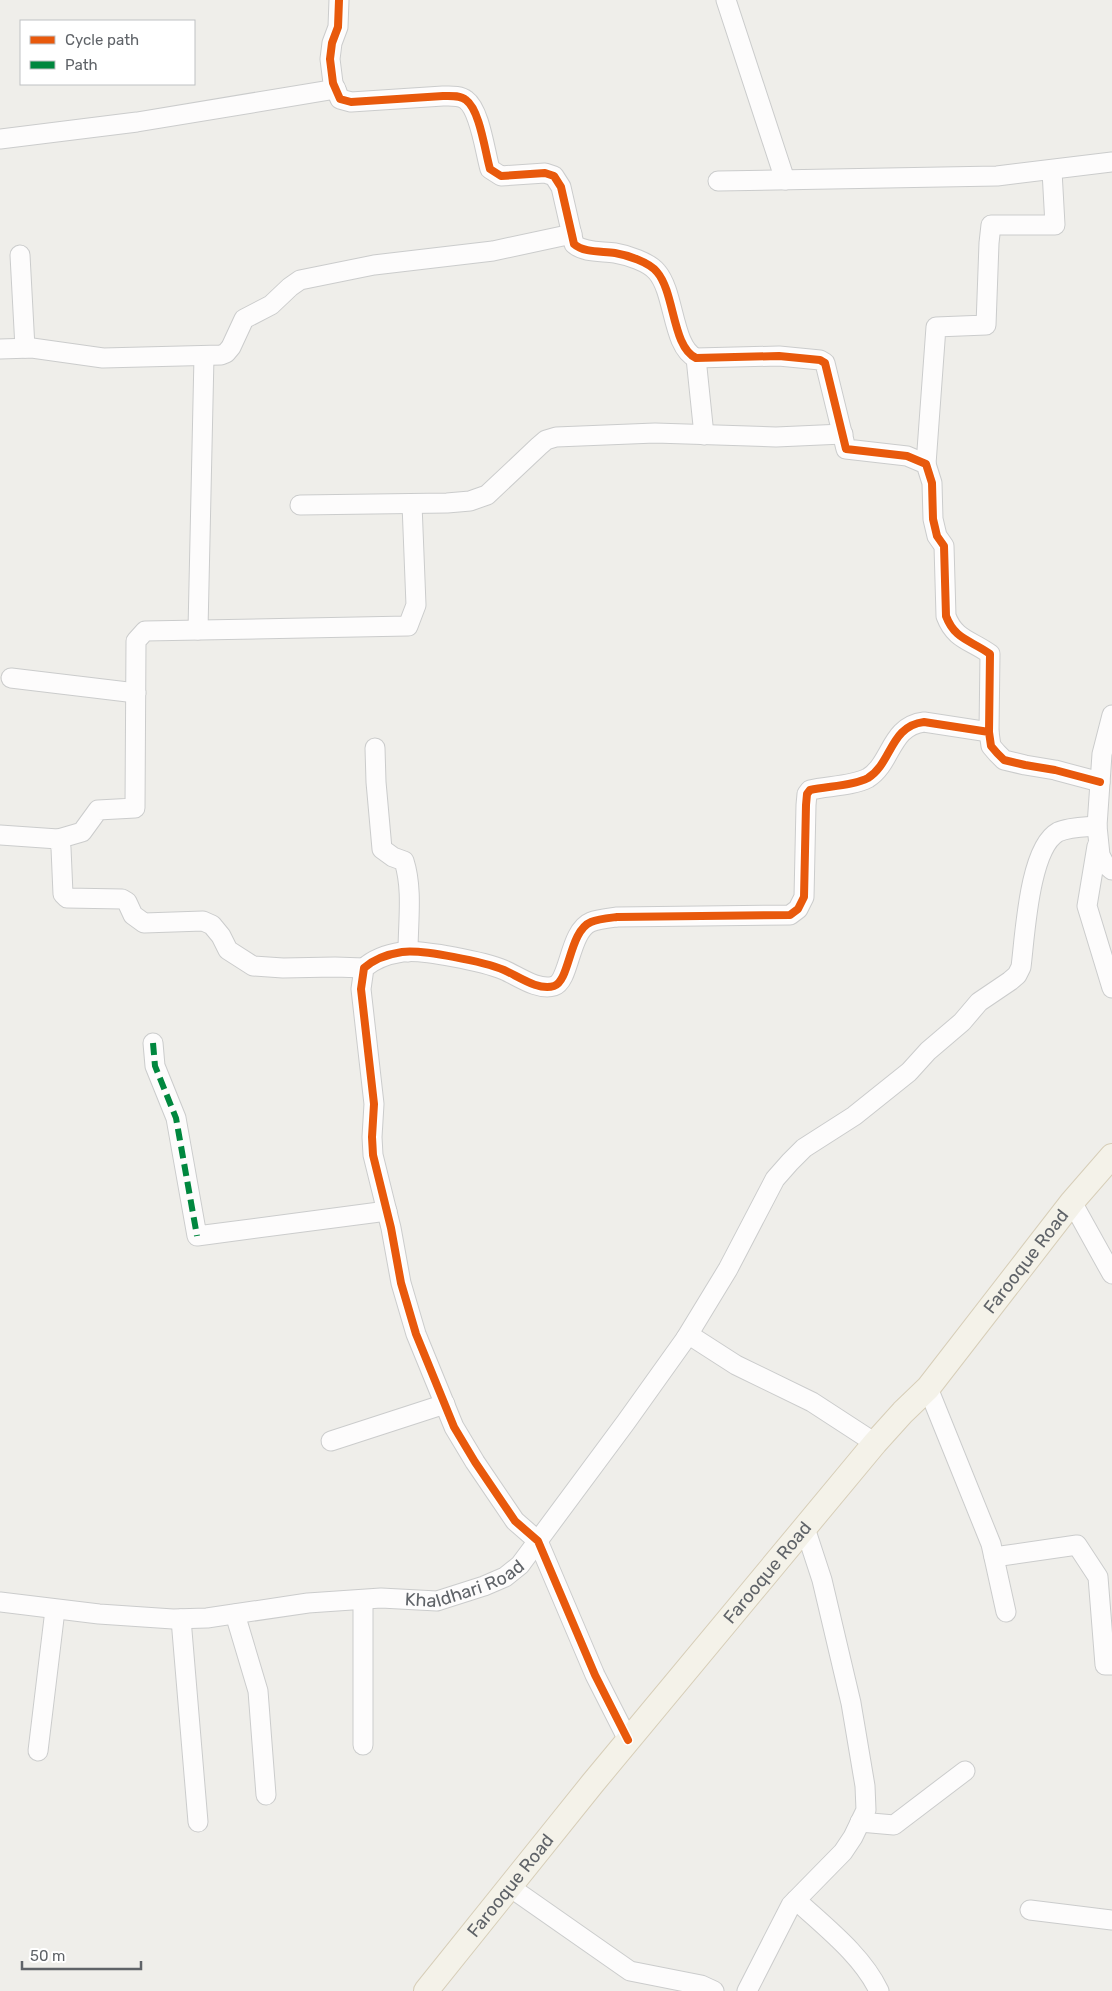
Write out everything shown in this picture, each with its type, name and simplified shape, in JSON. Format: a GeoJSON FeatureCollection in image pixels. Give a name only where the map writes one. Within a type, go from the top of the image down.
{"type":"FeatureCollection","features":[{"type":"Feature","properties":{"kind":"main road","name":"Farooque Road"},"geometry":{"type":"LineString","coordinates":[[426,1991],[628,1740],[875,1443],[928,1388],[1072,1202],[1112,1156]]}},
{"type":"Feature","properties":{"kind":"street"},"geometry":{"type":"LineString","coordinates":[[339,0],[338,27],[332,43],[330,59],[333,83],[340,99],[351,102],[457,96],[466,100],[477,120],[490,169],[501,176],[545,173],[554,176],[561,187],[574,244],[579,249],[617,254],[642,262],[656,270],[665,283],[682,343],[689,355],[696,358],[780,356],[820,360],[825,363],[846,449],[907,456],[926,464]]}},
{"type":"Feature","properties":{"kind":"street"},"geometry":{"type":"LineString","coordinates":[[726,0],[786,180]]}},
{"type":"Feature","properties":{"kind":"street"},"geometry":{"type":"LineString","coordinates":[[0,139],[137,122],[336,89]]}},
{"type":"Feature","properties":{"kind":"street"},"geometry":{"type":"LineString","coordinates":[[718,182],[997,176],[1052,171],[1112,162]]}},
{"type":"Feature","properties":{"kind":"street"},"geometry":{"type":"LineString","coordinates":[[1052,171],[1054,225],[991,225],[986,325],[936,327],[926,464],[932,483],[937,536],[944,546],[946,616],[956,634],[990,654],[989,732],[992,746],[1004,760],[1025,766],[1055,770],[1100,782]]}},
{"type":"Feature","properties":{"kind":"street"},"geometry":{"type":"LineString","coordinates":[[0,349],[25,348],[103,358],[204,356],[226,353],[232,347],[244,319],[271,305],[300,280],[374,265],[493,251],[572,234]]}},
{"type":"Feature","properties":{"kind":"street"},"geometry":{"type":"LineString","coordinates":[[20,255],[25,348]]}},
{"type":"Feature","properties":{"kind":"street"},"geometry":{"type":"LineString","coordinates":[[198,630],[204,356]]}},
{"type":"Feature","properties":{"kind":"street"},"geometry":{"type":"LineString","coordinates":[[696,358],[704,435]]}},
{"type":"Feature","properties":{"kind":"street"},"geometry":{"type":"LineString","coordinates":[[300,505],[412,504],[470,501],[487,495],[546,440],[556,437],[655,433],[776,437],[843,434]]}},
{"type":"Feature","properties":{"kind":"street"},"geometry":{"type":"LineString","coordinates":[[0,836],[58,839],[82,832],[98,810],[135,808],[136,641],[145,631],[408,626],[416,605],[412,504]]}},
{"type":"Feature","properties":{"kind":"street"},"geometry":{"type":"LineString","coordinates":[[11,678],[136,693]]}},
{"type":"Feature","properties":{"kind":"street"},"geometry":{"type":"LineString","coordinates":[[1112,715],[1102,754],[1097,826],[1100,855],[1104,863],[1112,870]]}},
{"type":"Feature","properties":{"kind":"street"},"geometry":{"type":"LineString","coordinates":[[628,1740],[595,1675],[538,1541],[515,1522],[454,1428],[409,1312],[374,1155],[372,1137],[374,1104],[361,989],[364,968],[369,963],[382,958],[408,952],[465,960],[502,969],[540,986],[555,986],[562,981],[573,944],[586,925],[591,922],[617,917],[790,915],[798,909],[804,897],[806,805],[807,794],[810,790],[860,781],[869,777],[878,768],[900,735],[914,723],[931,723],[989,732]]}},
{"type":"Feature","properties":{"kind":"street"},"geometry":{"type":"LineString","coordinates":[[376,748],[376,782],[382,849],[393,857],[404,861],[407,871],[409,895],[408,952]]}},
{"type":"Feature","properties":{"kind":"street","name":"Khaldhari Road"},"geometry":{"type":"LineString","coordinates":[[0,1602],[55,1610],[181,1619],[236,1614],[308,1603],[382,1598],[437,1600],[484,1586],[505,1577],[520,1565],[686,1338],[728,1269],[775,1180],[804,1148],[832,1132],[874,1102],[962,1022],[979,1002],[1017,975],[1021,967],[1027,906],[1043,850],[1048,841],[1058,832],[1097,826]]}},
{"type":"Feature","properties":{"kind":"street"},"geometry":{"type":"LineString","coordinates":[[58,839],[61,848],[63,894],[67,898],[122,899],[127,902],[133,915],[144,923],[203,921],[212,925],[222,936],[228,950],[253,966],[364,968]]}},
{"type":"Feature","properties":{"kind":"street"},"geometry":{"type":"LineString","coordinates":[[1098,846],[1087,906],[1112,988]]}},
{"type":"Feature","properties":{"kind":"street"},"geometry":{"type":"LineString","coordinates":[[153,1043],[155,1066],[176,1118],[197,1236],[387,1211]]}},
{"type":"Feature","properties":{"kind":"street"},"geometry":{"type":"LineString","coordinates":[[1072,1202],[1112,1274]]}},
{"type":"Feature","properties":{"kind":"street"},"geometry":{"type":"LineString","coordinates":[[686,1338],[694,1338],[754,1374],[812,1402],[875,1443]]}},
{"type":"Feature","properties":{"kind":"street"},"geometry":{"type":"LineString","coordinates":[[928,1388],[991,1544],[1006,1612]]}},
{"type":"Feature","properties":{"kind":"street"},"geometry":{"type":"LineString","coordinates":[[332,1441],[445,1404]]}},
{"type":"Feature","properties":{"kind":"street"},"geometry":{"type":"LineString","coordinates":[[747,1991],[790,1906],[843,1852],[853,1837],[866,1810],[865,1786],[851,1703],[822,1580],[805,1528]]}},
{"type":"Feature","properties":{"kind":"street"},"geometry":{"type":"LineString","coordinates":[[994,1557],[1077,1545],[1098,1577],[1106,1665],[1112,1665]]}},
{"type":"Feature","properties":{"kind":"street"},"geometry":{"type":"LineString","coordinates":[[363,1600],[363,1745]]}},
{"type":"Feature","properties":{"kind":"street"},"geometry":{"type":"LineString","coordinates":[[38,1751],[55,1610]]}},
{"type":"Feature","properties":{"kind":"street"},"geometry":{"type":"LineString","coordinates":[[236,1614],[258,1691],[266,1795]]}},
{"type":"Feature","properties":{"kind":"street"},"geometry":{"type":"LineString","coordinates":[[181,1619],[198,1822]]}},
{"type":"Feature","properties":{"kind":"street"},"geometry":{"type":"LineString","coordinates":[[860,1822],[894,1825],[966,1771]]}},
{"type":"Feature","properties":{"kind":"street"},"geometry":{"type":"LineString","coordinates":[[510,1887],[630,1971],[701,1984],[714,1991]]}},
{"type":"Feature","properties":{"kind":"street"},"geometry":{"type":"LineString","coordinates":[[796,1900],[863,1966],[879,1991]]}},
{"type":"Feature","properties":{"kind":"street"},"geometry":{"type":"LineString","coordinates":[[1030,1910],[1112,1919]]}},
{"type":"Feature","properties":{"kind":"marked path"},"geometry":{"type":"LineString","coordinates":[[153,1043],[155,1066],[176,1118],[197,1236]]}},
{"type":"Feature","properties":{"kind":"cycle path"},"geometry":{"type":"LineString","coordinates":[[339,0],[338,27],[332,43],[330,59],[333,83],[340,99],[351,102],[443,96],[464,98],[471,105],[475,113],[490,169],[501,176],[545,173],[554,176],[561,187],[574,244],[583,249],[631,257],[649,265],[657,272],[663,281],[682,343],[688,352],[696,358],[779,356],[820,360],[825,363],[846,449],[907,456],[926,464],[932,483],[933,519],[937,536],[944,546],[946,616],[959,635],[990,654],[989,732],[991,746],[1004,760],[1055,770],[1100,782]]}},
{"type":"Feature","properties":{"kind":"cycle path"},"geometry":{"type":"LineString","coordinates":[[628,1740],[595,1675],[538,1541],[515,1521],[454,1427],[416,1334],[401,1283],[391,1228],[373,1155],[374,1104],[361,989],[364,968],[392,954],[424,952],[483,963],[504,970],[535,985],[548,987],[554,986],[559,982],[578,935],[584,927],[594,921],[617,917],[790,915],[798,909],[804,897],[806,805],[807,794],[810,790],[848,784],[868,778],[876,771],[904,730],[913,725],[924,722],[989,732]]}}]}
